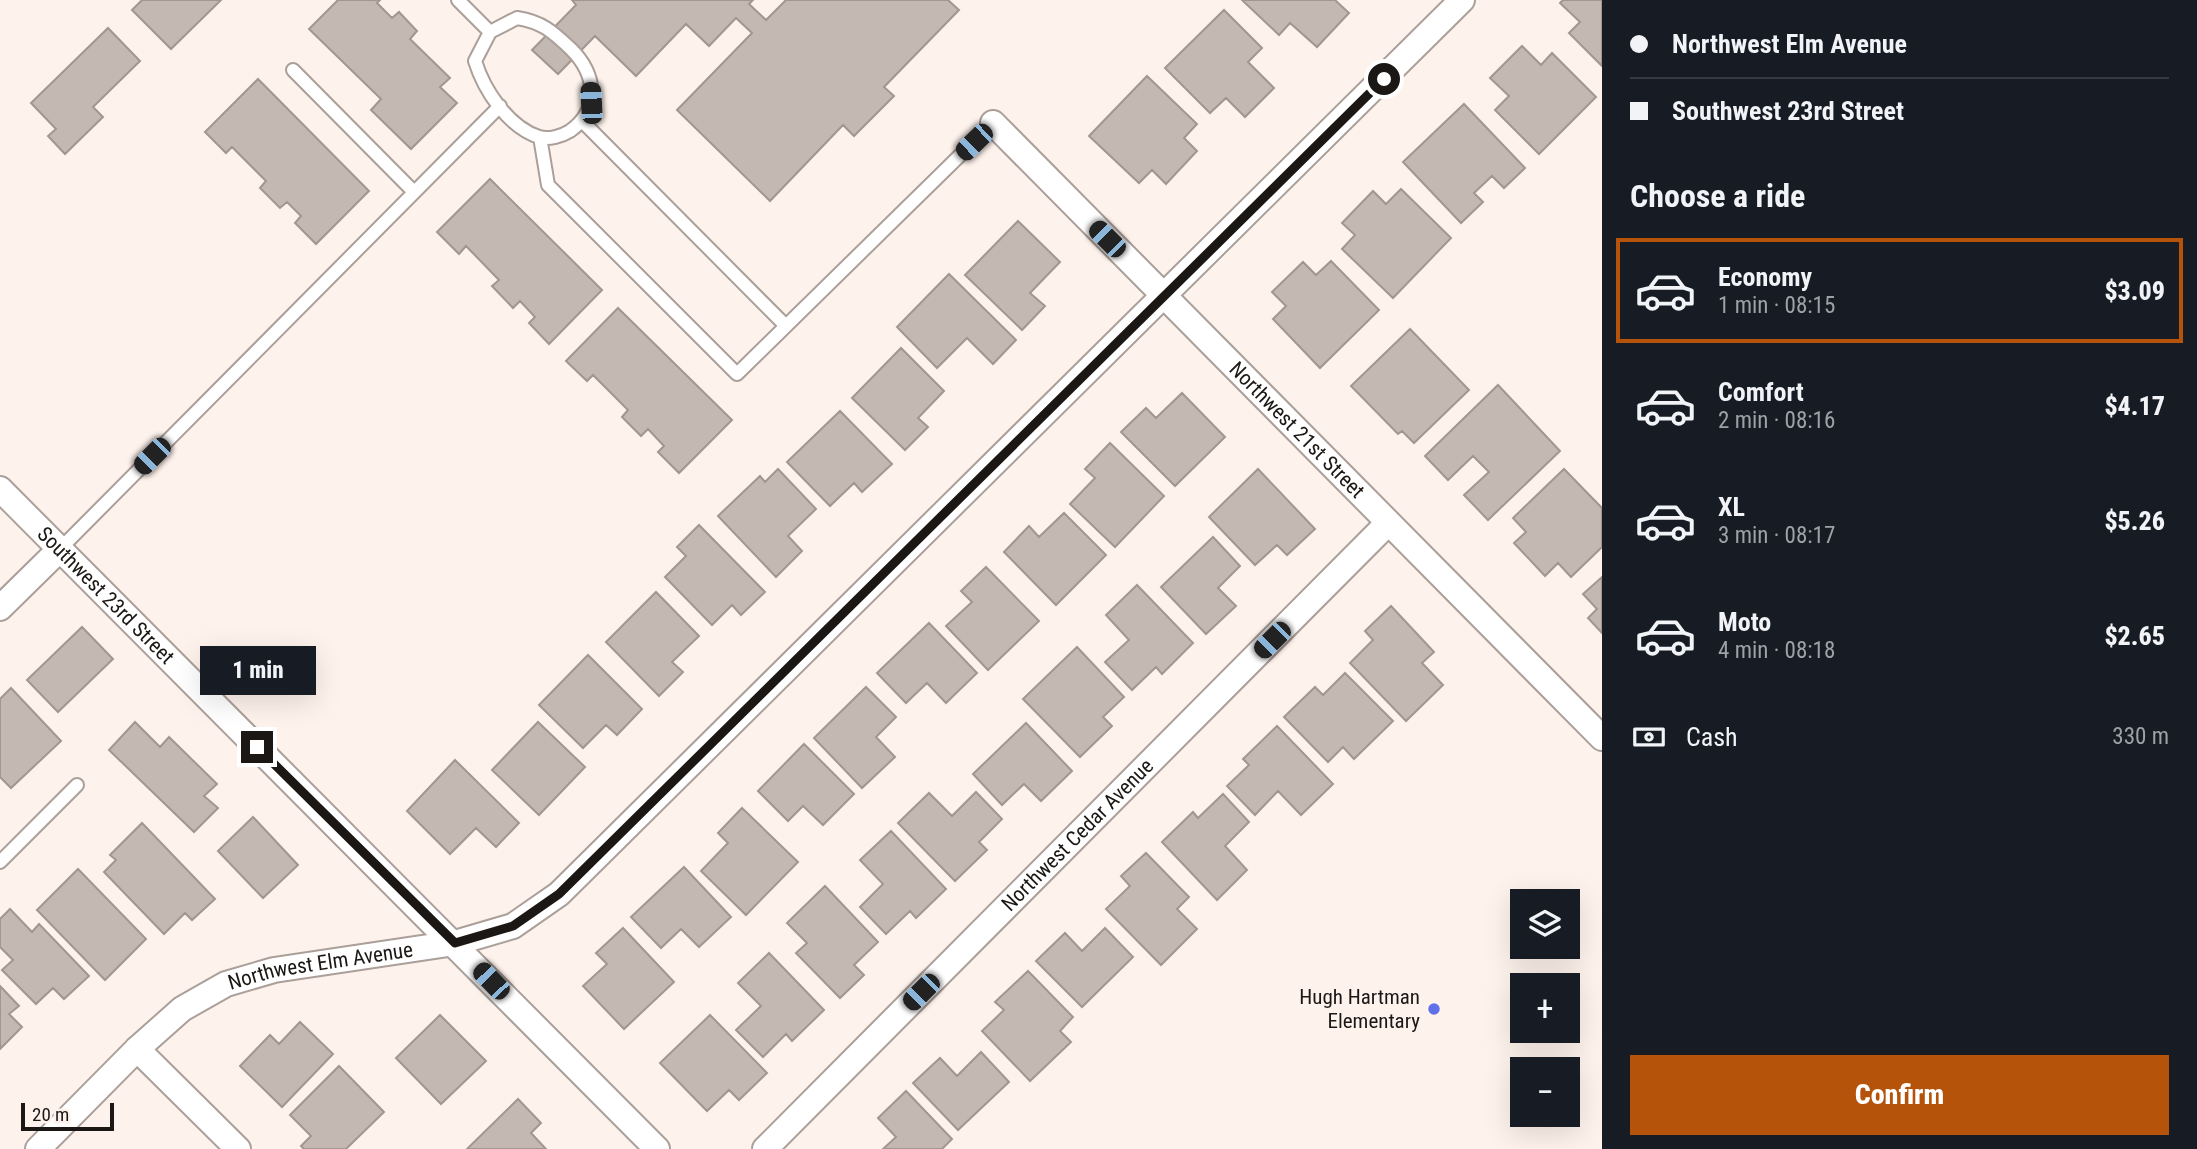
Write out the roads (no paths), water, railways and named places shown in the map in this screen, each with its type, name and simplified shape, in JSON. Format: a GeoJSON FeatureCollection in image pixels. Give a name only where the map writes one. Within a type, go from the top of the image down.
{"type":"FeatureCollection","features":[{"type":"Feature","properties":{"kind":"street","name":"Northwest Elm Avenue"},"geometry":{"type":"LineString","coordinates":[[37,1149],[181,1009],[226,984],[288,968],[455,943],[513,926],[559,894],[1462,0]]}},
{"type":"Feature","properties":{"kind":"street","name":"Northwest 21st Street"},"geometry":{"type":"LineString","coordinates":[[993,124],[1602,738]]}},
{"type":"Feature","properties":{"kind":"street","name":"Southwest 23rd Street"},"geometry":{"type":"LineString","coordinates":[[0,489],[455,943],[657,1149]]}},
{"type":"Feature","properties":{"kind":"street","name":"Northwest Cedar Avenue"},"geometry":{"type":"LineString","coordinates":[[765,1149],[1388,523]]}},
{"type":"Feature","properties":{"kind":"street"},"geometry":{"type":"LineString","coordinates":[[0,608],[59,550]]}},
{"type":"Feature","properties":{"kind":"street"},"geometry":{"type":"LineString","coordinates":[[137,1049],[238,1149]]}},
{"type":"Feature","properties":{"kind":"lane"},"geometry":{"type":"LineString","coordinates":[[458,0],[490,32]]}},
{"type":"Feature","properties":{"kind":"lane"},"geometry":{"type":"LineString","coordinates":[[517,18],[540,22],[565,43],[581,60],[590,79],[591,103],[583,122],[561,136],[540,138],[520,125],[500,106],[482,83],[475,61],[490,32],[517,18]]}},
{"type":"Feature","properties":{"kind":"lane"},"geometry":{"type":"LineString","coordinates":[[293,70],[414,192]]}},
{"type":"Feature","properties":{"kind":"lane"},"geometry":{"type":"LineString","coordinates":[[59,550],[500,106]]}},
{"type":"Feature","properties":{"kind":"lane"},"geometry":{"type":"LineString","coordinates":[[583,122],[786,326]]}},
{"type":"Feature","properties":{"kind":"lane"},"geometry":{"type":"LineString","coordinates":[[540,138],[548,184],[737,374],[993,124]]}},
{"type":"Feature","properties":{"kind":"lane"},"geometry":{"type":"LineString","coordinates":[[0,862],[78,785]]}},
{"type":"Feature","properties":{"kind":"place","name":"Hugh Hartman Elementary"},"geometry":{"type":"Point","coordinates":[1434,1009]}}]}
